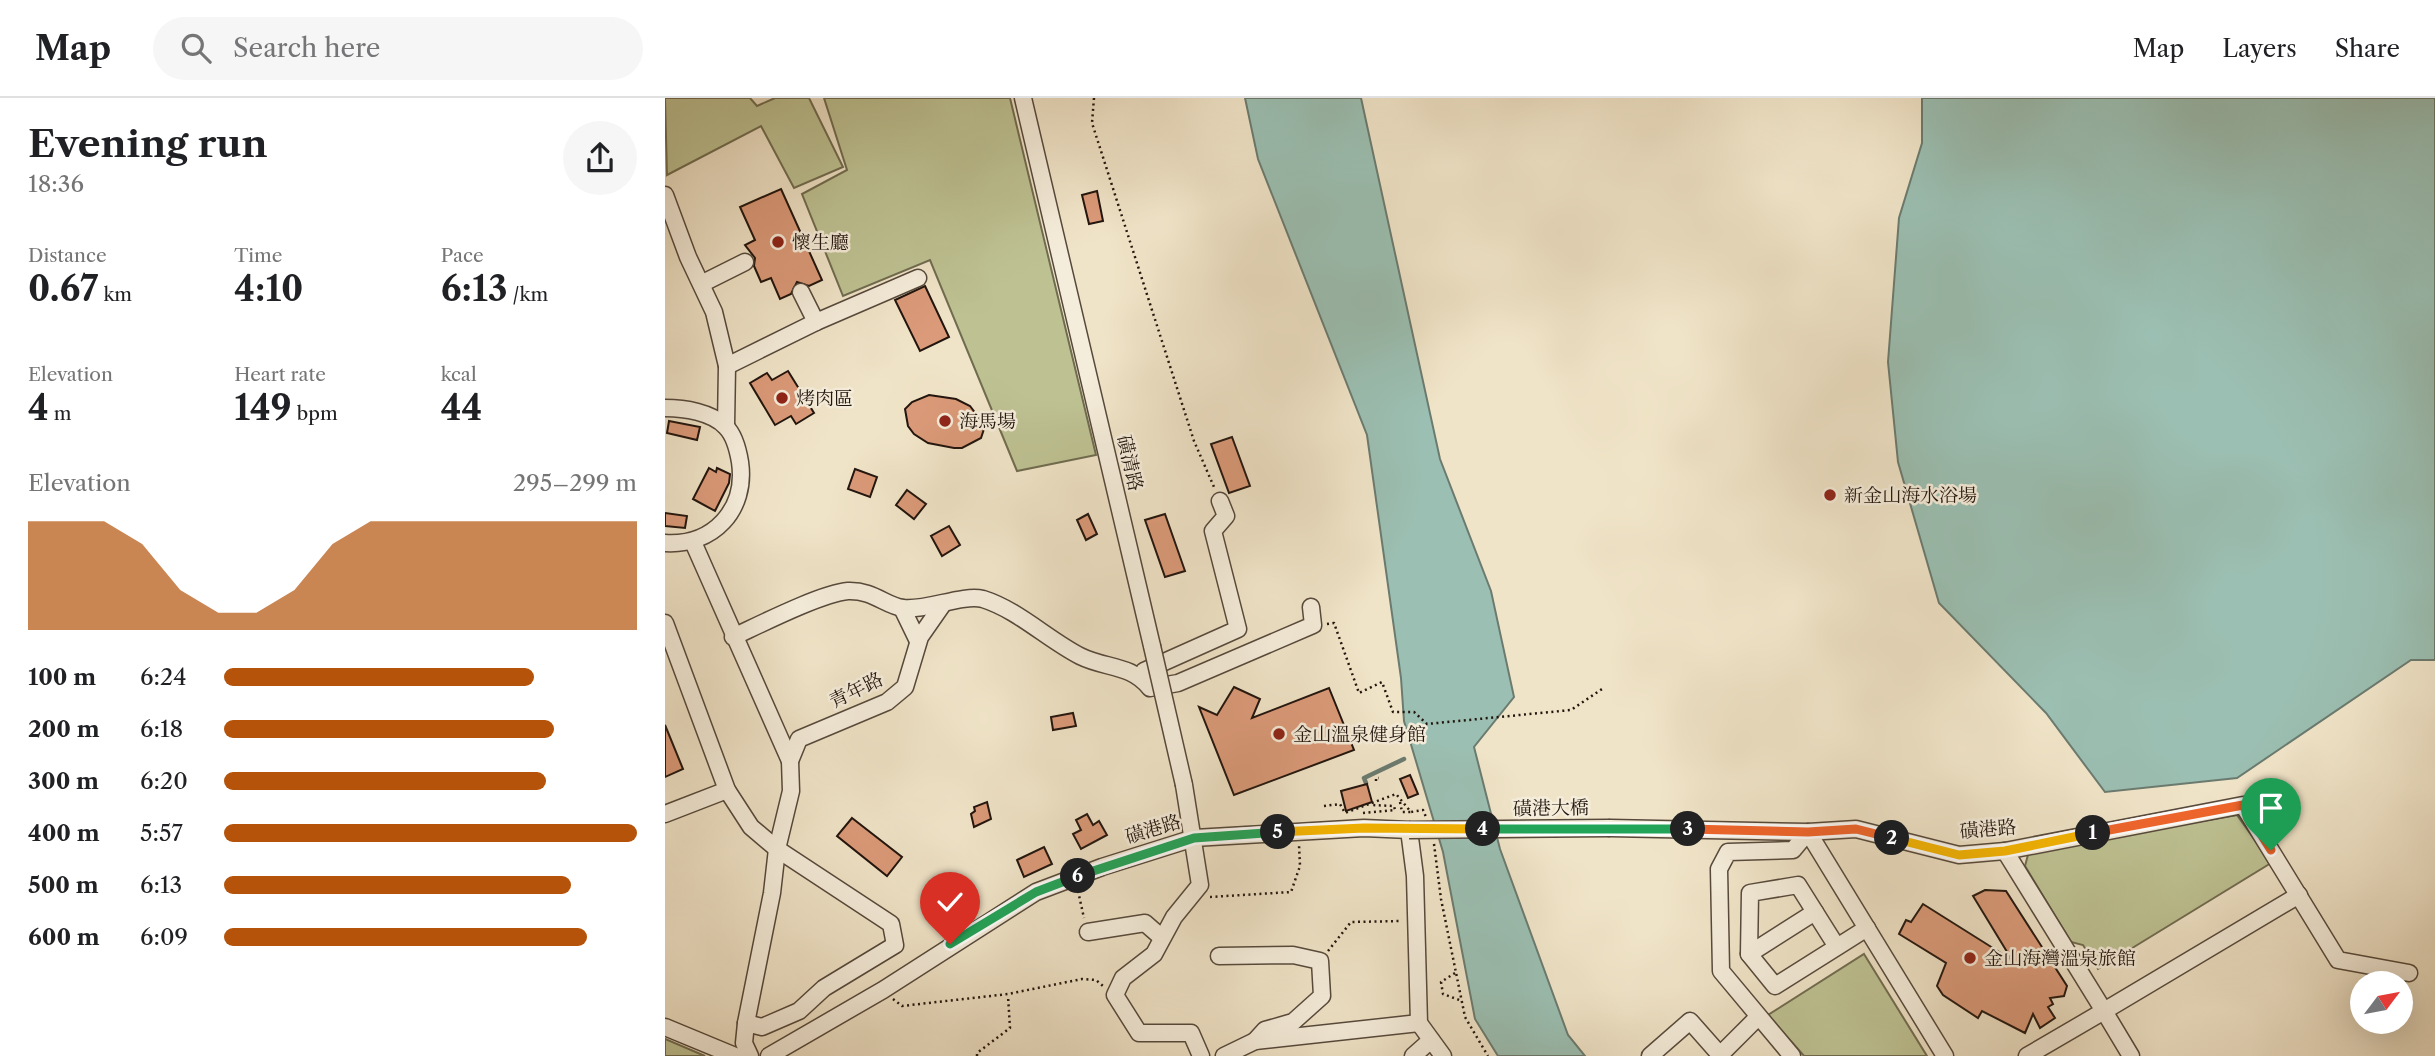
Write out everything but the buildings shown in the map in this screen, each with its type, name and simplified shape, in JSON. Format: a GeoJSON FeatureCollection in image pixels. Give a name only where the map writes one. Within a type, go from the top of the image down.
{"type":"FeatureCollection","features":[{"type":"Feature","properties":{"kind":"street","name":"磺清路"},"geometry":{"type":"LineString","coordinates":[[1023,98],[1184,785],[1200,886],[1192,898]]}},
{"type":"Feature","properties":{"kind":"street"},"geometry":{"type":"LineString","coordinates":[[665,195],[688,257],[715,312],[727,366],[726,426],[739,457],[742,478],[738,498],[729,516],[715,531],[693,542],[665,543]]}},
{"type":"Feature","properties":{"kind":"street"},"geometry":{"type":"LineString","coordinates":[[703,283],[745,262]]}},
{"type":"Feature","properties":{"kind":"street"},"geometry":{"type":"LineString","coordinates":[[727,366],[816,322],[918,278]]}},
{"type":"Feature","properties":{"kind":"street"},"geometry":{"type":"LineString","coordinates":[[801,292],[816,322]]}},
{"type":"Feature","properties":{"kind":"street"},"geometry":{"type":"LineString","coordinates":[[665,408],[699,413],[726,426]]}},
{"type":"Feature","properties":{"kind":"street"},"geometry":{"type":"LineString","coordinates":[[1139,674],[1238,629],[1213,531],[1226,516],[1220,501]]}},
{"type":"Feature","properties":{"kind":"street"},"geometry":{"type":"LineString","coordinates":[[693,542],[790,761],[791,791],[777,849],[772,893],[746,1023],[744,1043],[750,1056]]}},
{"type":"Feature","properties":{"kind":"street"},"geometry":{"type":"LineString","coordinates":[[733,637],[801,607],[846,591],[876,595],[902,608],[980,598],[1005,608],[1060,646],[1091,662],[1139,674],[1150,688],[1178,683],[1313,625],[1311,607]]}},
{"type":"Feature","properties":{"kind":"street","name":"青年路"},"geometry":{"type":"LineString","coordinates":[[790,761],[799,739],[887,702],[905,687],[918,641],[943,604]]}},
{"type":"Feature","properties":{"kind":"street"},"geometry":{"type":"LineString","coordinates":[[902,608],[918,641]]}},
{"type":"Feature","properties":{"kind":"street"},"geometry":{"type":"LineString","coordinates":[[665,623],[669,644],[727,790],[751,827],[777,849],[891,924],[895,945],[824,988],[799,1011],[762,1027],[746,1023]]}},
{"type":"Feature","properties":{"kind":"street"},"geometry":{"type":"LineString","coordinates":[[665,814],[727,790]]}},
{"type":"Feature","properties":{"kind":"street","name":"磺港路"},"geometry":{"type":"LineString","coordinates":[[1610,828],[1808,832],[1856,829],[1959,855],[2005,851],[2243,805],[2298,895]]}},
{"type":"Feature","properties":{"kind":"street","name":"磺港大橋"},"geometry":{"type":"LineString","coordinates":[[1409,830],[1610,828]]}},
{"type":"Feature","properties":{"kind":"street"},"geometry":{"type":"LineString","coordinates":[[1409,830],[1415,876],[1419,1023],[1443,1056]]}},
{"type":"Feature","properties":{"kind":"street","name":"磺港路"},"geometry":{"type":"LineString","coordinates":[[769,1056],[883,990],[1036,892],[1074,878],[1194,838],[1299,831],[1409,830]]}},
{"type":"Feature","properties":{"kind":"street"},"geometry":{"type":"LineString","coordinates":[[1792,1056],[1721,971],[1719,869],[1728,852],[1793,850],[1808,832],[1945,1056]]}},
{"type":"Feature","properties":{"kind":"street"},"geometry":{"type":"LineString","coordinates":[[2005,851],[2131,1056]]}},
{"type":"Feature","properties":{"kind":"street"},"geometry":{"type":"LineString","coordinates":[[1837,947],[1798,885],[1750,893],[1747,913],[1749,954],[1775,986],[1837,947],[1867,928]]}},
{"type":"Feature","properties":{"kind":"street"},"geometry":{"type":"LineString","coordinates":[[2027,1056],[2298,895],[2339,960],[2399,971]]}},
{"type":"Feature","properties":{"kind":"street"},"geometry":{"type":"LineString","coordinates":[[1192,898],[1161,937],[1154,954],[1123,978],[1115,995],[1139,1033],[1191,1033],[1201,1056]]}},
{"type":"Feature","properties":{"kind":"street"},"geometry":{"type":"LineString","coordinates":[[1749,954],[1815,912]]}},
{"type":"Feature","properties":{"kind":"street"},"geometry":{"type":"LineString","coordinates":[[1088,932],[1145,923],[1161,937]]}},
{"type":"Feature","properties":{"kind":"street"},"geometry":{"type":"LineString","coordinates":[[1219,956],[1293,955],[1308,961],[1320,961],[1322,996],[1299,1018],[1265,1030],[1255,1041]]}},
{"type":"Feature","properties":{"kind":"street"},"geometry":{"type":"LineString","coordinates":[[1650,1056],[1690,1021],[1721,1055],[1758,1017]]}},
{"type":"Feature","properties":{"kind":"street"},"geometry":{"type":"LineString","coordinates":[[1224,1056],[1255,1041],[1419,1023]]}},
{"type":"Feature","properties":{"kind":"street"},"geometry":{"type":"LineString","coordinates":[[665,1027],[735,1056]]}},
{"type":"Feature","properties":{"kind":"street"},"geometry":{"type":"LineString","coordinates":[[1413,1056],[1430,1040]]}},
{"type":"Feature","properties":{"kind":"path"},"geometry":{"type":"LineString","coordinates":[[1094,98],[1092,123],[1194,441],[1220,501]]}},
{"type":"Feature","properties":{"kind":"path"},"geometry":{"type":"LineString","coordinates":[[1313,625],[1334,623],[1359,693],[1383,682],[1393,712],[1414,712],[1427,724],[1571,710],[1602,690]]}},
{"type":"Feature","properties":{"kind":"path"},"geometry":{"type":"LineString","coordinates":[[1374,806],[1395,794],[1411,812],[1423,810],[1429,827]]}},
{"type":"Feature","properties":{"kind":"path"},"geometry":{"type":"LineString","coordinates":[[1324,806],[1340,804],[1345,813],[1374,806],[1394,806],[1395,810],[1363,811],[1363,816]]}},
{"type":"Feature","properties":{"kind":"path"},"geometry":{"type":"LineString","coordinates":[[1192,898],[1291,892],[1300,866],[1299,831]]}},
{"type":"Feature","properties":{"kind":"path"},"geometry":{"type":"LineString","coordinates":[[1432,837],[1465,1017],[1488,1056]]}},
{"type":"Feature","properties":{"kind":"path"},"geometry":{"type":"LineString","coordinates":[[1074,878],[1088,932]]}},
{"type":"Feature","properties":{"kind":"path"},"geometry":{"type":"LineString","coordinates":[[1320,961],[1351,922],[1415,921]]}},
{"type":"Feature","properties":{"kind":"path"},"geometry":{"type":"LineString","coordinates":[[1456,973],[1441,982],[1443,994],[1462,1001]]}},
{"type":"Feature","properties":{"kind":"path"},"geometry":{"type":"LineString","coordinates":[[883,990],[902,1006],[1008,994],[1082,979],[1096,980],[1115,995]]}},
{"type":"Feature","properties":{"kind":"path"},"geometry":{"type":"LineString","coordinates":[[977,1056],[977,1052],[1010,1028],[1008,994]]}},
{"type":"Feature","properties":{"kind":"green space"},"geometry":{"type":"Polygon","coordinates":[[[665,98],[750,98],[757,106],[775,98],[809,98],[843,167],[794,188],[761,126],[667,175],[665,98]]]}},
{"type":"Feature","properties":{"kind":"green space"},"geometry":{"type":"Polygon","coordinates":[[[824,98],[1010,98],[1096,455],[1017,471],[930,260],[843,296],[802,194],[847,170],[824,98]]]}},
{"type":"Feature","properties":{"kind":"green space"},"geometry":{"type":"Polygon","coordinates":[[[2237,815],[2271,863],[2098,969],[2083,945],[2071,942],[2025,866],[2029,851],[2237,815]]]}},
{"type":"Feature","properties":{"kind":"green space"},"geometry":{"type":"Polygon","coordinates":[[[1864,954],[1927,1056],[1804,1056],[1768,1015],[1864,954]]]}},
{"type":"Feature","properties":{"kind":"green space"},"geometry":{"type":"Polygon","coordinates":[[[665,1039],[705,1056],[665,1056],[665,1039]]]}},
{"type":"Feature","properties":{"kind":"water"},"geometry":{"type":"Polygon","coordinates":[[[1245,98],[1361,98],[1440,459],[1491,591],[1514,697],[1474,747],[1500,849],[1568,1035],[1585,1056],[1498,1056],[1475,1019],[1443,852],[1404,721],[1401,678],[1367,435],[1258,159],[1245,98]]]}},
{"type":"Feature","properties":{"kind":"water"},"geometry":{"type":"Polygon","coordinates":[[[1922,98],[2435,98],[2435,660],[2411,660],[2237,778],[2105,792],[2046,713],[1939,603],[1898,462],[1888,362],[1899,218],[1922,143],[1922,98]]]}},
{"type":"Feature","properties":{"kind":"waterway"},"geometry":{"type":"LineString","coordinates":[[1366,783],[1364,778],[1404,759]]}},
{"type":"Feature","properties":{"kind":"place","name":"懷生廳"},"geometry":{"type":"Point","coordinates":[778,242]}},
{"type":"Feature","properties":{"kind":"place","name":"烤肉區"},"geometry":{"type":"Point","coordinates":[782,398]}},
{"type":"Feature","properties":{"kind":"place","name":"海馬場"},"geometry":{"type":"Point","coordinates":[945,421]}},
{"type":"Feature","properties":{"kind":"place","name":"新金山海水浴場"},"geometry":{"type":"Point","coordinates":[1830,495]}},
{"type":"Feature","properties":{"kind":"place","name":"金山溫泉健身館"},"geometry":{"type":"Point","coordinates":[1279,734]}},
{"type":"Feature","properties":{"kind":"place","name":"金山海灣溫泉旅館"},"geometry":{"type":"Point","coordinates":[1970,958]}},
{"type":"Feature","properties":{"kind":"route"},"geometry":{"type":"LineString","coordinates":[[950,944],[1036,892],[1102,867],[1194,838],[1364,828],[1610,828],[1808,832],[1856,829],[1959,855],[2005,851],[2243,805],[2271,850]]}}]}
